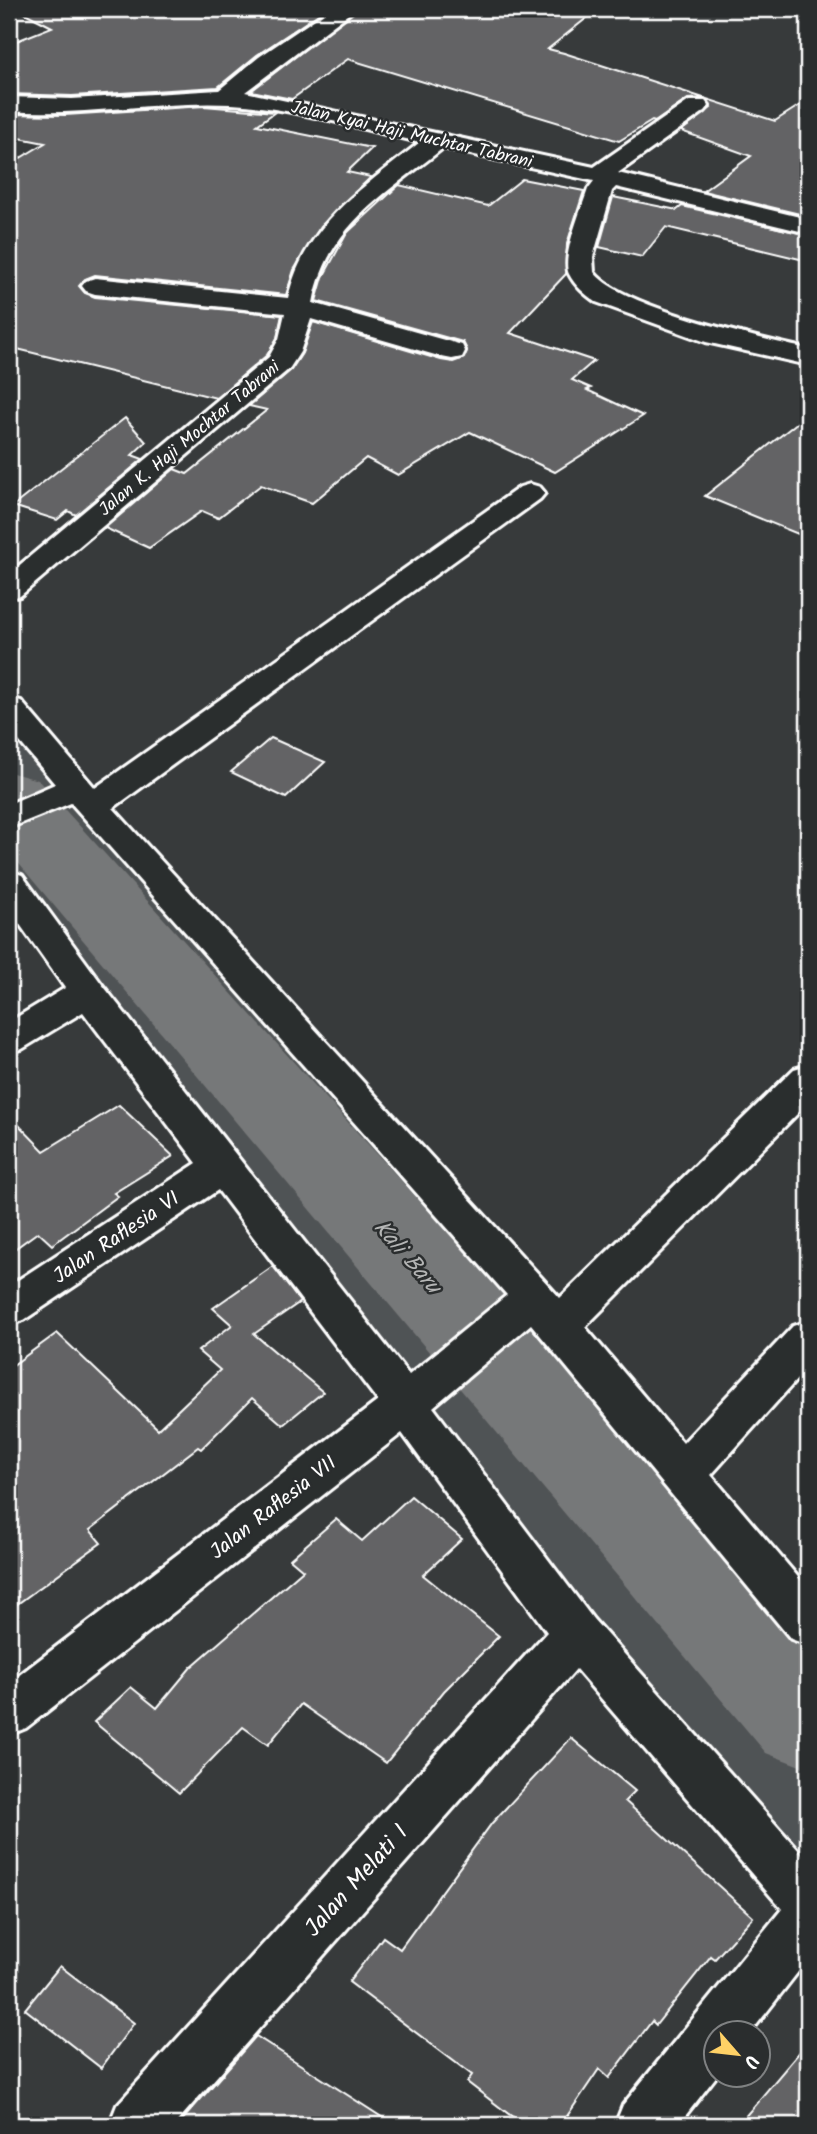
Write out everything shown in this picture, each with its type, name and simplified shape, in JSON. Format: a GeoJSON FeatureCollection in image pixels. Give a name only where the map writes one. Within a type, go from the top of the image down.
{"type":"FeatureCollection","features":[{"type":"Feature","properties":{"kind":"street"},"geometry":{"type":"LineString","coordinates":[[227,95],[267,62],[344,9]]}},
{"type":"Feature","properties":{"kind":"street","name":"Jalan Kyai Haji Muchtar Tabrani"},"geometry":{"type":"LineString","coordinates":[[9,104],[59,106],[227,95],[262,100],[808,226]]}},
{"type":"Feature","properties":{"kind":"street"},"geometry":{"type":"LineString","coordinates":[[696,106],[605,177],[582,245],[580,272],[590,285],[605,296],[715,336],[808,357]]}},
{"type":"Feature","properties":{"kind":"street","name":"Jalan K. Haji Mochtar Tabrani"},"geometry":{"type":"LineString","coordinates":[[9,589],[279,363],[291,349],[299,307],[313,259],[327,236],[348,215],[438,140]]}},
{"type":"Feature","properties":{"kind":"street"},"geometry":{"type":"LineString","coordinates":[[95,286],[299,307],[452,351]]}},
{"type":"Feature","properties":{"kind":"street"},"geometry":{"type":"LineString","coordinates":[[9,817],[77,796],[530,493]]}},
{"type":"Feature","properties":{"kind":"street"},"geometry":{"type":"LineString","coordinates":[[9,708],[77,796],[539,1310],[808,1624]]}},
{"type":"Feature","properties":{"kind":"street"},"geometry":{"type":"LineString","coordinates":[[9,883],[88,992],[406,1404],[576,1634],[808,1900]]}},
{"type":"Feature","properties":{"kind":"street"},"geometry":{"type":"LineString","coordinates":[[9,1040],[88,992]]}},
{"type":"Feature","properties":{"kind":"street","name":"Jalan Raflesia VII"},"geometry":{"type":"LineString","coordinates":[[9,1712],[446,1371],[539,1310],[808,1079]]}},
{"type":"Feature","properties":{"kind":"street","name":"Jalan Raflesia VI"},"geometry":{"type":"LineString","coordinates":[[9,1308],[223,1166]]}},
{"type":"Feature","properties":{"kind":"street"},"geometry":{"type":"LineString","coordinates":[[682,1475],[808,1338]]}},
{"type":"Feature","properties":{"kind":"street","name":"Jalan Melati I"},"geometry":{"type":"LineString","coordinates":[[137,2125],[576,1634]]}},
{"type":"Feature","properties":{"kind":"street"},"geometry":{"type":"LineString","coordinates":[[728,2018],[808,1917]]}},
{"type":"Feature","properties":{"kind":"street"},"geometry":{"type":"LineString","coordinates":[[643,2125],[702,2051]]}},
{"type":"Feature","properties":{"kind":"shaded area"},"geometry":{"type":"Polygon","coordinates":[[[9,708],[76,788],[557,1327],[808,1624],[808,1872],[586,1622],[95,988],[9,867],[9,708]]]}},
{"type":"Feature","properties":{"kind":"building"},"geometry":{"type":"Polygon","coordinates":[[[17,9],[326,9],[257,55],[218,87],[72,96],[9,94],[9,44],[52,27],[17,9]]]}},
{"type":"Feature","properties":{"kind":"building"},"geometry":{"type":"Polygon","coordinates":[[[357,9],[598,9],[548,49],[704,98],[688,99],[655,122],[652,121],[619,141],[348,59],[292,99],[251,91],[357,9]]]}},
{"type":"Feature","properties":{"kind":"building"},"geometry":{"type":"Polygon","coordinates":[[[705,99],[775,121],[808,100],[808,216],[703,191],[751,156],[681,131],[711,108],[705,99]]]}},
{"type":"Feature","properties":{"kind":"building"},"geometry":{"type":"Polygon","coordinates":[[[204,106],[275,112],[257,125],[372,148],[347,172],[371,177],[321,226],[294,270],[286,295],[95,275],[85,279],[79,286],[85,293],[95,297],[282,315],[277,338],[267,355],[216,398],[9,347],[9,165],[45,143],[9,136],[9,114],[65,115],[204,106]]]}},
{"type":"Feature","properties":{"kind":"building"},"geometry":{"type":"Polygon","coordinates":[[[522,179],[584,191],[567,244],[566,274],[510,333],[594,361],[572,380],[591,388],[587,390],[643,416],[555,472],[470,432],[398,475],[366,458],[312,503],[261,485],[218,518],[202,511],[149,548],[105,528],[174,469],[187,474],[267,410],[249,406],[291,370],[302,353],[313,322],[441,360],[453,362],[464,358],[467,350],[463,342],[316,301],[323,277],[347,233],[399,185],[488,206],[522,179]]]}},
{"type":"Feature","properties":{"kind":"building"},"geometry":{"type":"Polygon","coordinates":[[[613,197],[677,210],[682,206],[808,235],[808,261],[666,227],[642,257],[599,247],[613,197]]]}},
{"type":"Feature","properties":{"kind":"building"},"geometry":{"type":"Polygon","coordinates":[[[808,414],[808,538],[705,496],[808,414]]]}},
{"type":"Feature","properties":{"kind":"building"},"geometry":{"type":"Polygon","coordinates":[[[125,418],[146,442],[132,455],[143,459],[76,515],[68,511],[57,520],[13,506],[125,418]]]}},
{"type":"Feature","properties":{"kind":"building"},"geometry":{"type":"Polygon","coordinates":[[[271,738],[325,762],[286,798],[231,772],[271,738]]]}},
{"type":"Feature","properties":{"kind":"building"},"geometry":{"type":"Polygon","coordinates":[[[119,1105],[173,1156],[114,1193],[118,1196],[52,1245],[38,1232],[9,1253],[9,1115],[44,1151],[119,1105]]]}},
{"type":"Feature","properties":{"kind":"building"},"geometry":{"type":"Polygon","coordinates":[[[273,1266],[300,1302],[254,1334],[323,1392],[283,1425],[252,1398],[201,1449],[198,1447],[90,1530],[101,1543],[9,1610],[9,1368],[57,1333],[158,1429],[220,1370],[198,1351],[232,1325],[213,1308],[273,1266]]]}},
{"type":"Feature","properties":{"kind":"building"},"geometry":{"type":"Polygon","coordinates":[[[411,1496],[462,1539],[423,1575],[499,1636],[444,1691],[386,1763],[301,1704],[268,1745],[243,1727],[179,1793],[94,1722],[131,1687],[157,1708],[191,1667],[303,1570],[290,1559],[336,1519],[362,1541],[411,1496]]]}},
{"type":"Feature","properties":{"kind":"building"},"geometry":{"type":"Polygon","coordinates":[[[571,1738],[635,1791],[625,1801],[753,1917],[715,1959],[711,1956],[656,2025],[652,2021],[609,2078],[599,2069],[561,2125],[523,2125],[467,2082],[472,2075],[349,1982],[383,1937],[400,1949],[492,1823],[571,1738]]]}},
{"type":"Feature","properties":{"kind":"building"},"geometry":{"type":"Polygon","coordinates":[[[60,1966],[134,2023],[101,2068],[25,2009],[60,1966]]]}},
{"type":"Feature","properties":{"kind":"building"},"geometry":{"type":"Polygon","coordinates":[[[256,2036],[394,2125],[178,2125],[256,2036]]]}},
{"type":"Feature","properties":{"kind":"building"},"geometry":{"type":"Polygon","coordinates":[[[808,2042],[808,2125],[738,2125],[772,2088],[808,2042]]]}},
{"type":"Feature","properties":{"kind":"waterway","name":"Kali Baru"},"geometry":{"type":"LineString","coordinates":[[9,799],[808,1714]]}}]}
